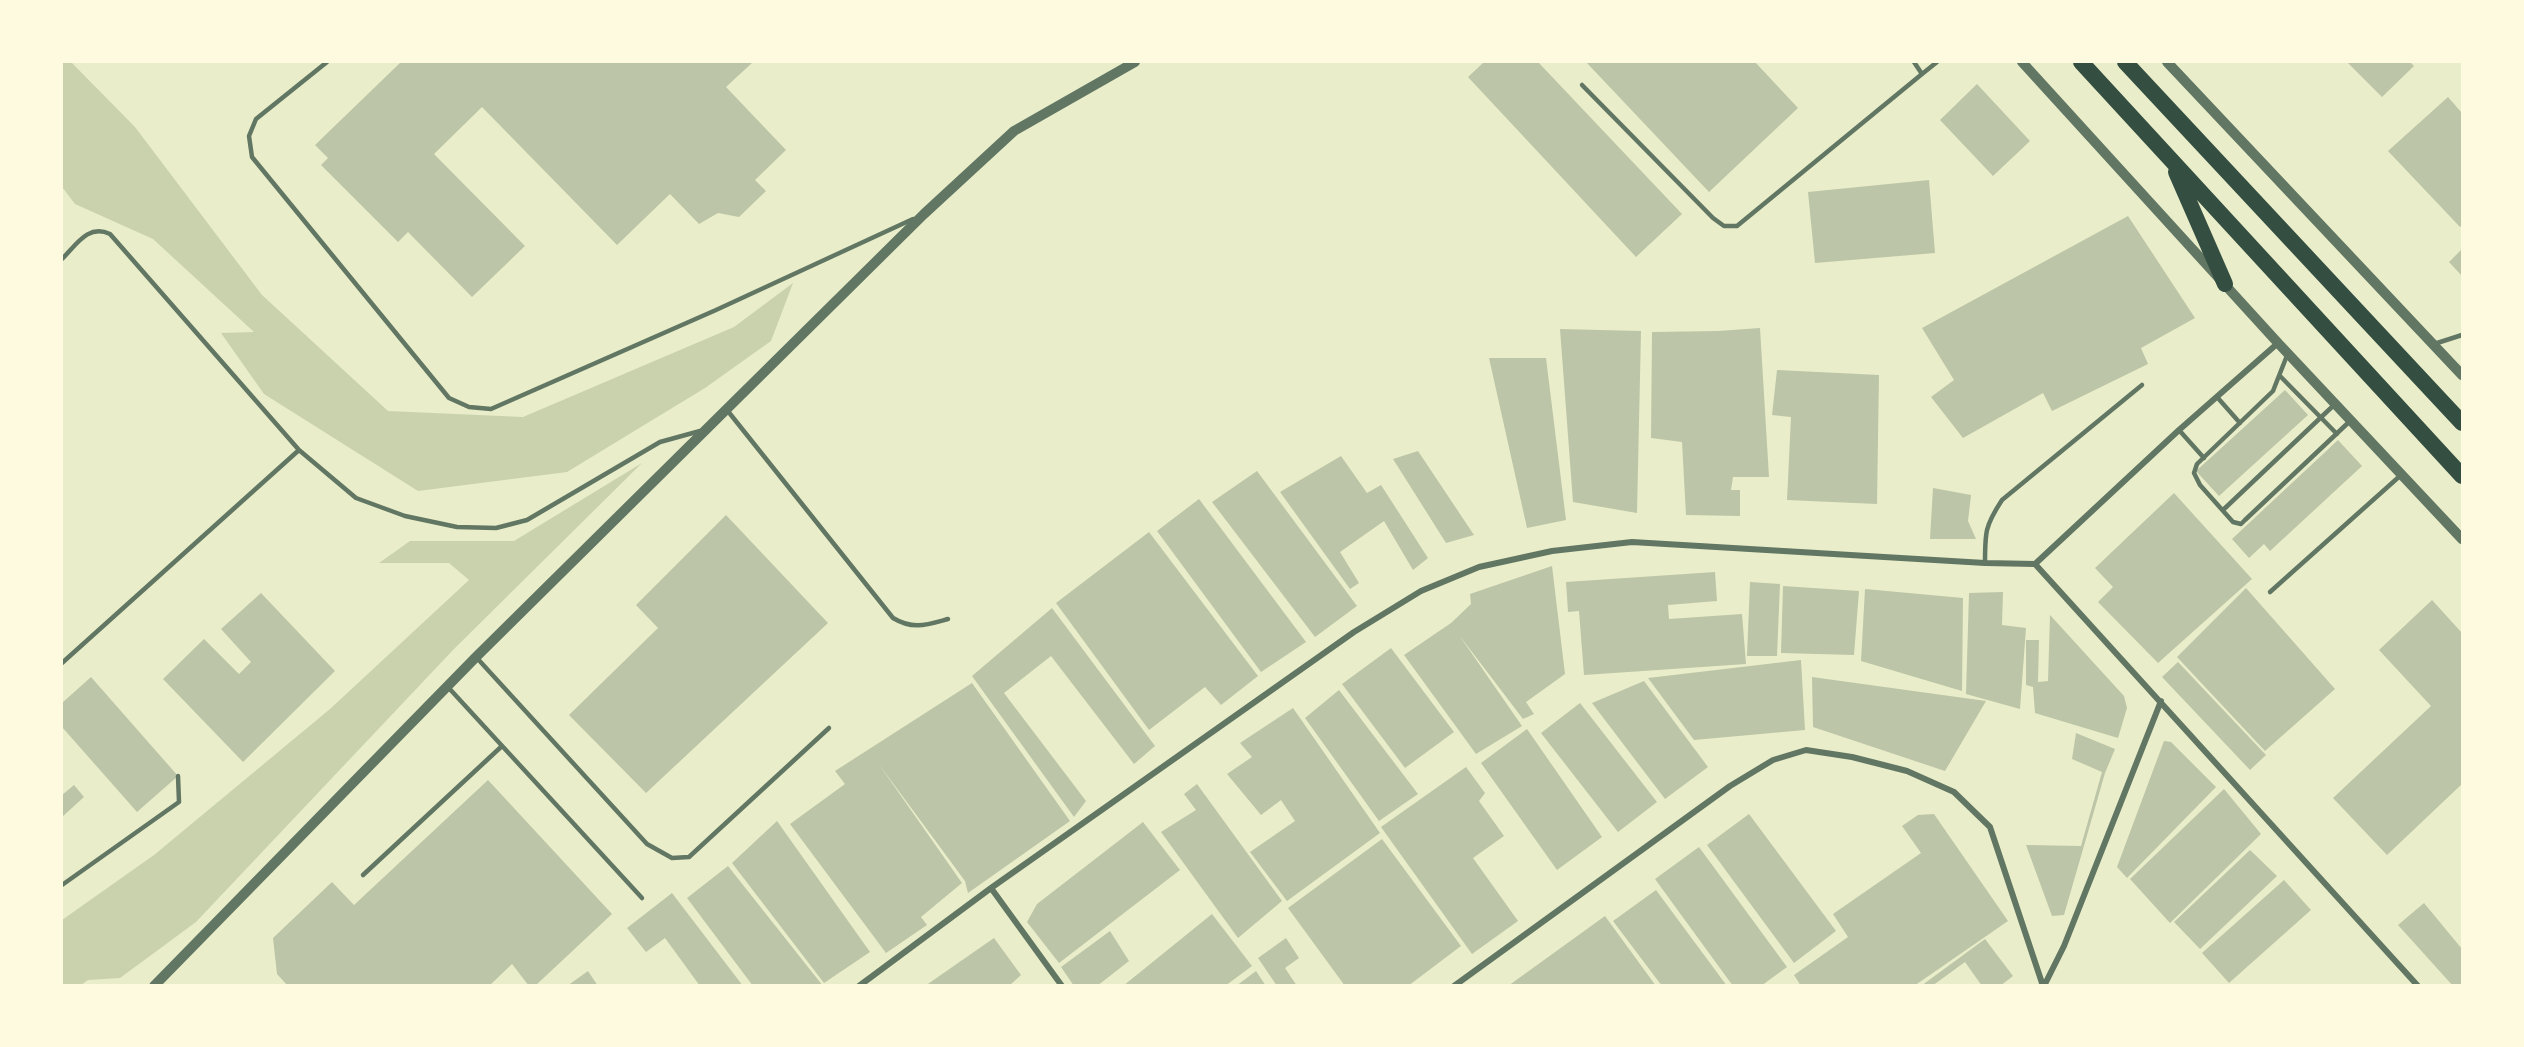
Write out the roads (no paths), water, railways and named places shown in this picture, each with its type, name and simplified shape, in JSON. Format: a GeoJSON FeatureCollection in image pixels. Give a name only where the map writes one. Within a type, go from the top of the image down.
{"type":"FeatureCollection","features":[{"type":"Feature","properties":{"kind":"highway"},"geometry":{"type":"LineString","coordinates":[[2081,62],[2463,476]]}},
{"type":"Feature","properties":{"kind":"highway"},"geometry":{"type":"LineString","coordinates":[[2125,62],[2463,423]]}},
{"type":"Feature","properties":{"kind":"highway"},"geometry":{"type":"LineString","coordinates":[[2171,160],[2225,284]]}},
{"type":"Feature","properties":{"kind":"street"},"geometry":{"type":"LineString","coordinates":[[154,986],[447,686],[924,214],[1014,131],[1135,62]]}},
{"type":"Feature","properties":{"kind":"street"},"geometry":{"type":"LineString","coordinates":[[2022,62],[2278,343],[2463,539]]}},
{"type":"Feature","properties":{"kind":"street"},"geometry":{"type":"LineString","coordinates":[[2167,62],[2463,375]]}},
{"type":"Feature","properties":{"kind":"street"},"geometry":{"type":"LineString","coordinates":[[859,986],[991,888],[1354,632],[1421,591],[1479,567],[1551,551],[1632,543],[2035,564],[2179,430],[2278,343]]}},
{"type":"Feature","properties":{"kind":"street"},"geometry":{"type":"LineString","coordinates":[[2035,564],[2161,700],[2418,986]]}},
{"type":"Feature","properties":{"kind":"street"},"geometry":{"type":"LineString","coordinates":[[2043,986],[2064,946],[2161,700]]}},
{"type":"Feature","properties":{"kind":"street"},"geometry":{"type":"LineString","coordinates":[[1454,986],[1730,786],[1773,760],[1806,750],[1852,757],[1907,771],[1954,792],[1990,827],[2043,986]]}},
{"type":"Feature","properties":{"kind":"street"},"geometry":{"type":"LineString","coordinates":[[991,888],[1062,986]]}},
{"type":"Feature","properties":{"kind":"lane"},"geometry":{"type":"LineString","coordinates":[[327,62],[256,119],[249,136],[252,157],[449,398],[469,407],[491,409],[706,315],[924,214]]}},
{"type":"Feature","properties":{"kind":"lane"},"geometry":{"type":"LineString","coordinates":[[1914,62],[1922,74]]}},
{"type":"Feature","properties":{"kind":"lane"},"geometry":{"type":"LineString","coordinates":[[1582,85],[1713,218],[1724,225],[1737,226],[1937,62]]}},
{"type":"Feature","properties":{"kind":"lane"},"geometry":{"type":"LineString","coordinates":[[62,259],[91,231],[100,230],[110,234],[299,450],[356,498],[405,516],[457,527],[496,528],[527,520],[660,442],[705,429]]}},
{"type":"Feature","properties":{"kind":"lane"},"geometry":{"type":"LineString","coordinates":[[2434,344],[2463,335]]}},
{"type":"Feature","properties":{"kind":"lane"},"geometry":{"type":"LineString","coordinates":[[2288,353],[2273,390],[2197,464],[2194,473],[2200,485],[2233,522],[2241,524],[2351,421]]}},
{"type":"Feature","properties":{"kind":"lane"},"geometry":{"type":"LineString","coordinates":[[2280,376],[2337,434]]}},
{"type":"Feature","properties":{"kind":"lane"},"geometry":{"type":"LineString","coordinates":[[1985,563],[1985,535],[1988,521],[2002,500],[2142,385]]}},
{"type":"Feature","properties":{"kind":"lane"},"geometry":{"type":"LineString","coordinates":[[2217,397],[2240,423]]}},
{"type":"Feature","properties":{"kind":"lane"},"geometry":{"type":"LineString","coordinates":[[2223,510],[2335,404]]}},
{"type":"Feature","properties":{"kind":"lane"},"geometry":{"type":"LineString","coordinates":[[726,409],[892,618],[904,625],[917,627],[948,619]]}},
{"type":"Feature","properties":{"kind":"lane"},"geometry":{"type":"LineString","coordinates":[[2179,430],[2204,458]]}},
{"type":"Feature","properties":{"kind":"lane"},"geometry":{"type":"LineString","coordinates":[[62,663],[299,450]]}},
{"type":"Feature","properties":{"kind":"lane"},"geometry":{"type":"LineString","coordinates":[[2270,592],[2401,475]]}},
{"type":"Feature","properties":{"kind":"lane"},"geometry":{"type":"LineString","coordinates":[[476,657],[647,844],[672,858],[689,856],[829,728]]}},
{"type":"Feature","properties":{"kind":"lane"},"geometry":{"type":"LineString","coordinates":[[447,686],[642,898]]}},
{"type":"Feature","properties":{"kind":"lane"},"geometry":{"type":"LineString","coordinates":[[363,875],[502,746]]}},
{"type":"Feature","properties":{"kind":"lane"},"geometry":{"type":"LineString","coordinates":[[62,885],[179,802],[178,776]]}}]}
